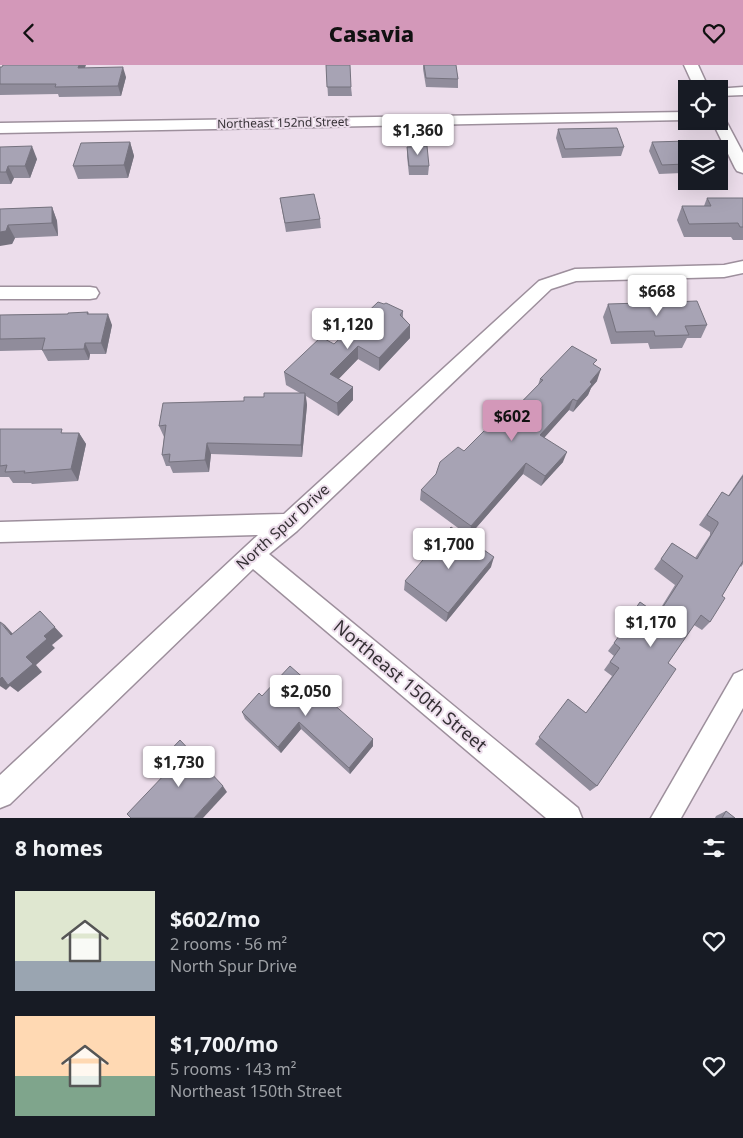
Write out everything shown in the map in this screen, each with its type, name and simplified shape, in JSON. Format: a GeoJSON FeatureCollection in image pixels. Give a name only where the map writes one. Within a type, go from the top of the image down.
{"type":"FeatureCollection","features":[{"type":"Feature","properties":{"kind":"street"},"geometry":{"type":"LineString","coordinates":[[691,65],[698,80]]}},
{"type":"Feature","properties":{"kind":"street"},"geometry":{"type":"LineString","coordinates":[[728,92],[743,91]]}},
{"type":"Feature","properties":{"kind":"street","name":"Northeast 152nd Street"},"geometry":{"type":"LineString","coordinates":[[0,128],[678,116]]}},
{"type":"Feature","properties":{"kind":"street"},"geometry":{"type":"LineString","coordinates":[[724,130],[743,168]]}},
{"type":"Feature","properties":{"kind":"street","name":"North Spur Drive"},"geometry":{"type":"LineString","coordinates":[[0,794],[252,554],[289,524],[545,285],[575,275],[724,271],[743,267]]}},
{"type":"Feature","properties":{"kind":"street"},"geometry":{"type":"LineString","coordinates":[[0,293],[90,293]]}},
{"type":"Feature","properties":{"kind":"street"},"geometry":{"type":"LineString","coordinates":[[0,532],[289,524]]}},
{"type":"Feature","properties":{"kind":"street","name":"Northeast 150th Street"},"geometry":{"type":"LineString","coordinates":[[252,554],[568,818]]}},
{"type":"Feature","properties":{"kind":"street"},"geometry":{"type":"LineString","coordinates":[[665,818],[743,683]]}},
{"type":"Feature","properties":{"kind":"building"},"geometry":{"type":"Polygon","coordinates":[[[3,65],[79,65],[78,68],[123,67],[118,86],[55,87],[56,84],[0,84],[0,67],[3,65]]]}},
{"type":"Feature","properties":{"kind":"building"},"geometry":{"type":"Polygon","coordinates":[[[326,65],[350,65],[351,87],[327,87],[326,65]]]}},
{"type":"Feature","properties":{"kind":"building"},"geometry":{"type":"Polygon","coordinates":[[[424,65],[456,65],[458,79],[426,78],[424,65]]]}},
{"type":"Feature","properties":{"kind":"building"},"geometry":{"type":"Polygon","coordinates":[[[617,128],[624,147],[565,149],[558,129],[617,128]]]}},
{"type":"Feature","properties":{"kind":"building"},"geometry":{"type":"Polygon","coordinates":[[[678,141],[678,164],[662,165],[652,142],[678,141]]]}},
{"type":"Feature","properties":{"kind":"building"},"geometry":{"type":"Polygon","coordinates":[[[130,142],[124,165],[73,166],[81,143],[130,142]]]}},
{"type":"Feature","properties":{"kind":"building"},"geometry":{"type":"Polygon","coordinates":[[[32,146],[25,166],[8,166],[6,172],[0,172],[0,147],[32,146]]]}},
{"type":"Feature","properties":{"kind":"building"},"geometry":{"type":"Polygon","coordinates":[[[427,146],[429,166],[409,166],[407,147],[427,146]]]}},
{"type":"Feature","properties":{"kind":"building"},"geometry":{"type":"Polygon","coordinates":[[[314,194],[320,219],[285,223],[280,198],[314,194]]]}},
{"type":"Feature","properties":{"kind":"building"},"geometry":{"type":"Polygon","coordinates":[[[707,198],[743,198],[743,227],[740,227],[738,223],[689,224],[682,206],[711,206],[707,198]]]}},
{"type":"Feature","properties":{"kind":"building"},"geometry":{"type":"Polygon","coordinates":[[[52,207],[52,223],[8,225],[6,231],[0,232],[0,209],[52,207]]]}},
{"type":"Feature","properties":{"kind":"building"},"geometry":{"type":"Polygon","coordinates":[[[697,301],[707,325],[685,326],[689,335],[655,336],[654,331],[616,332],[608,304],[672,302],[697,301]]]}},
{"type":"Feature","properties":{"kind":"building"},"geometry":{"type":"Polygon","coordinates":[[[378,302],[386,303],[403,311],[400,315],[410,325],[379,358],[358,346],[330,374],[353,387],[337,403],[284,372],[321,337],[334,344],[378,302]]]}},
{"type":"Feature","properties":{"kind":"building"},"geometry":{"type":"Polygon","coordinates":[[[88,312],[87,314],[108,314],[101,343],[85,343],[84,349],[42,350],[45,338],[0,339],[0,315],[88,312]]]}},
{"type":"Feature","properties":{"kind":"building"},"geometry":{"type":"Polygon","coordinates":[[[572,346],[597,360],[593,364],[601,369],[590,382],[592,384],[577,401],[573,399],[540,435],[567,452],[545,476],[526,463],[471,526],[421,490],[436,474],[440,462],[458,447],[464,451],[492,423],[498,426],[543,380],[540,379],[572,346]]]}},
{"type":"Feature","properties":{"kind":"building"},"geometry":{"type":"Polygon","coordinates":[[[264,393],[305,393],[301,445],[207,443],[205,460],[169,462],[170,454],[162,455],[166,425],[159,426],[163,403],[244,401],[244,397],[264,397],[264,393]]]}},
{"type":"Feature","properties":{"kind":"building"},"geometry":{"type":"Polygon","coordinates":[[[0,429],[62,429],[61,433],[79,433],[71,469],[24,473],[25,471],[5,472],[7,465],[0,466],[0,429]]]}},
{"type":"Feature","properties":{"kind":"building"},"geometry":{"type":"Polygon","coordinates":[[[743,476],[743,561],[722,596],[725,598],[710,622],[701,615],[668,663],[676,669],[597,786],[539,737],[568,699],[586,713],[619,668],[610,662],[620,648],[614,643],[640,602],[657,614],[659,613],[683,576],[661,559],[672,543],[697,559],[718,524],[718,522],[707,515],[722,492],[729,496],[743,476]]]}},
{"type":"Feature","properties":{"kind":"building"},"geometry":{"type":"Polygon","coordinates":[[[451,527],[494,557],[448,613],[405,581],[451,527]]]}},
{"type":"Feature","properties":{"kind":"building"},"geometry":{"type":"Polygon","coordinates":[[[40,611],[55,627],[44,636],[47,639],[26,657],[33,664],[8,685],[2,677],[0,679],[0,622],[11,635],[40,611]]]}},
{"type":"Feature","properties":{"kind":"building"},"geometry":{"type":"Polygon","coordinates":[[[290,666],[373,739],[349,768],[299,722],[278,747],[242,712],[259,693],[262,696],[290,666]]]}},
{"type":"Feature","properties":{"kind":"building"},"geometry":{"type":"Polygon","coordinates":[[[180,740],[223,786],[194,818],[131,818],[127,814],[167,772],[159,762],[180,740]]]}},
{"type":"Feature","properties":{"kind":"building"},"geometry":{"type":"Polygon","coordinates":[[[726,811],[735,818],[722,818],[726,811]]]}}]}
